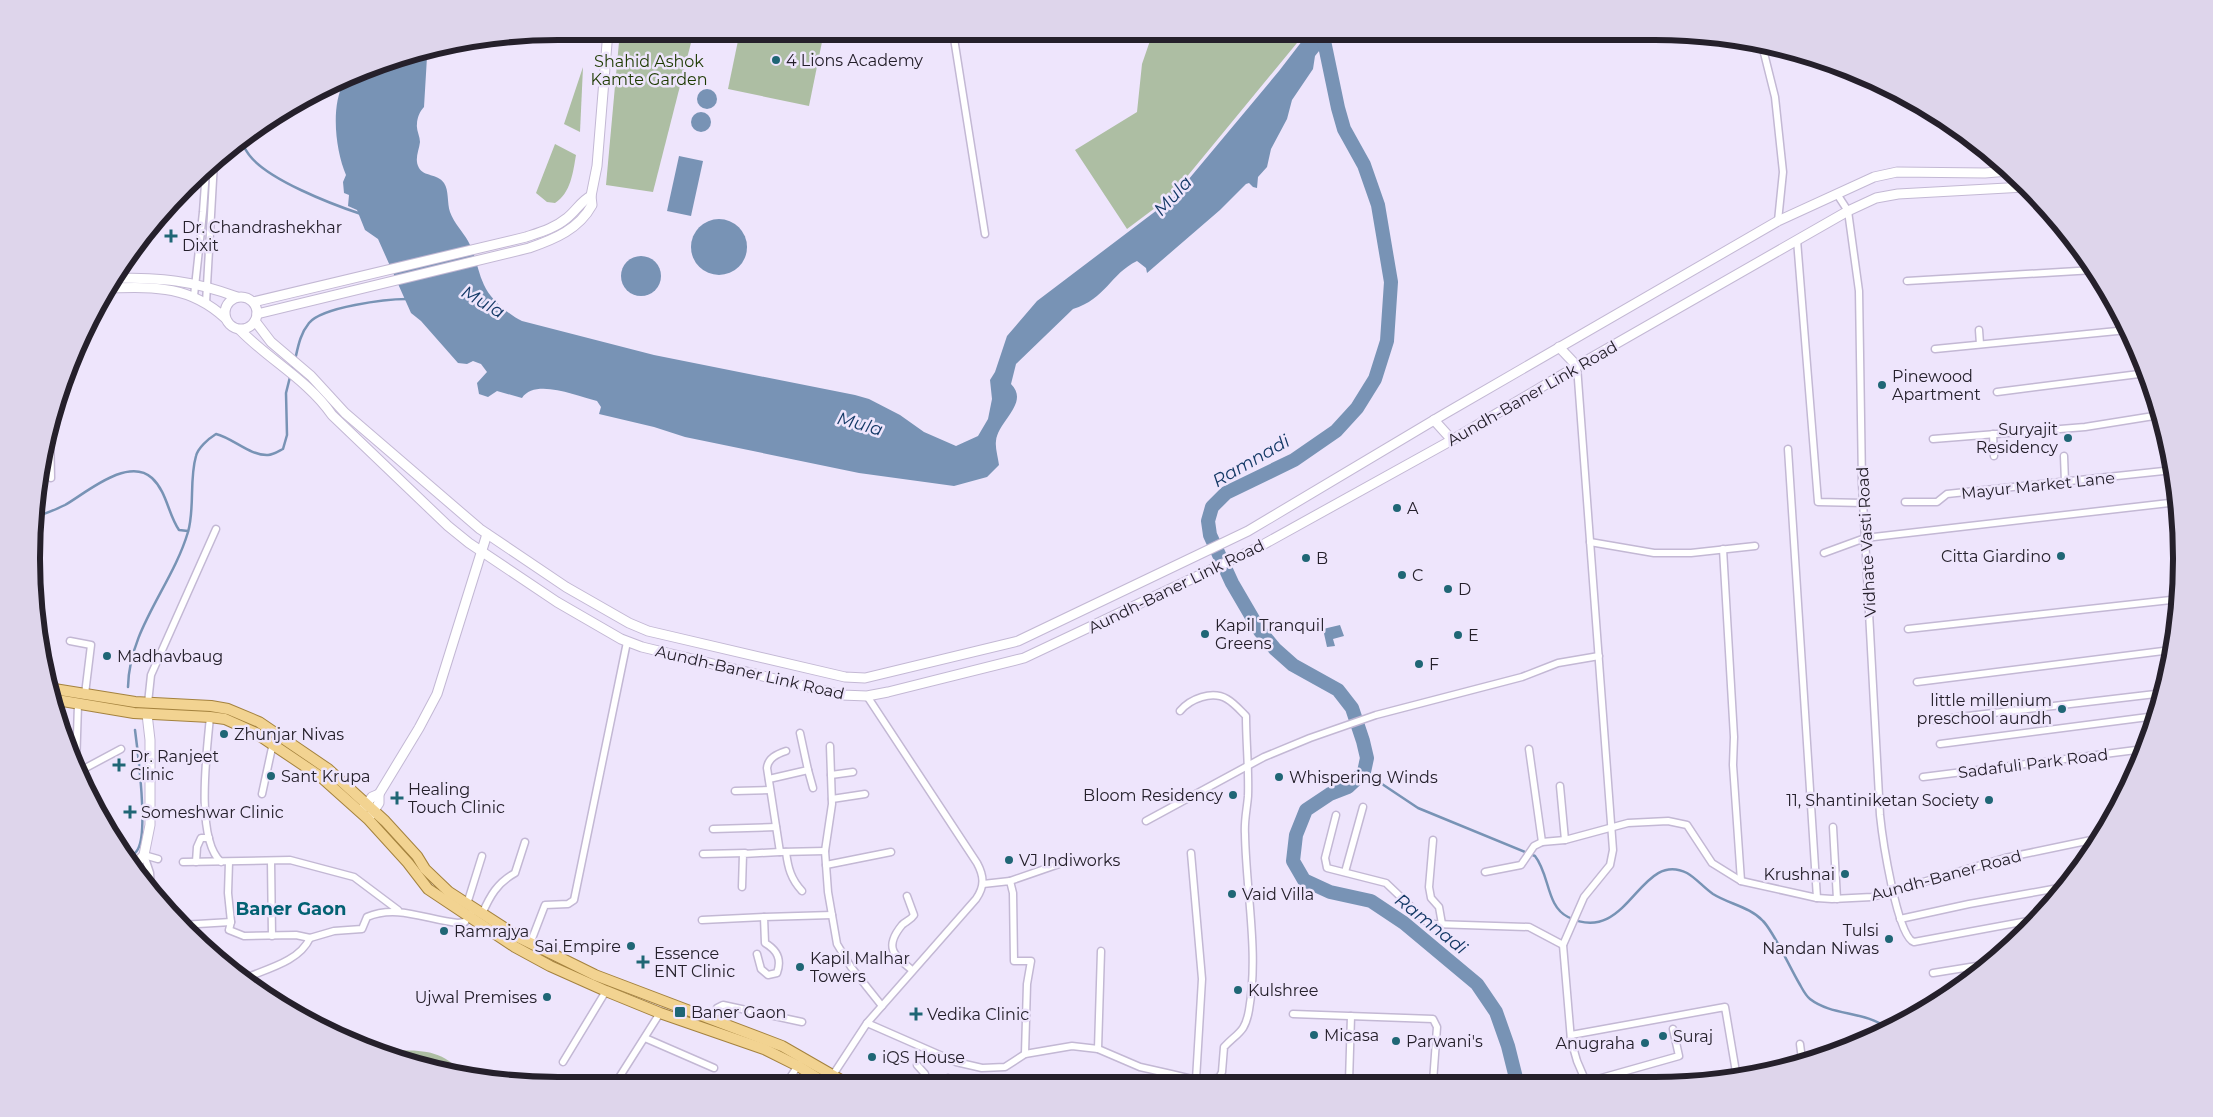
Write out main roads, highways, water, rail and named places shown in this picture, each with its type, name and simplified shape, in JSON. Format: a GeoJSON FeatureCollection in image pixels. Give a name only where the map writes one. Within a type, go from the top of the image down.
{"type":"FeatureCollection","features":[{"type":"Feature","properties":{"kind":"main road"},"geometry":{"type":"LineString","coordinates":[[240,330],[250,326],[256,318],[284,307],[529,248],[553,240],[572,228],[588,212],[592,204],[591,196],[597,166],[607,40]]}},
{"type":"Feature","properties":{"kind":"main road","name":"Aundh-Baner Link Road"},"geometry":{"type":"LineString","coordinates":[[308,380],[488,534],[566,587],[629,623],[669,637],[845,677],[866,678],[1018,641],[1248,531],[1434,420],[1778,221],[1874,177],[1897,172],[1999,172]]}},
{"type":"Feature","properties":{"kind":"main road","name":"Aundh-Baner Link Road"},"geometry":{"type":"LineString","coordinates":[[308,380],[332,415],[448,526],[482,552],[557,602],[627,642],[664,654],[842,695],[867,696],[1024,658],[1257,548],[1452,440],[1576,366],[1797,240],[1876,198],[1898,194],[2016,187]]}},
{"type":"Feature","properties":{"kind":"main road"},"geometry":{"type":"LineString","coordinates":[[122,278],[170,279],[196,283],[237,297],[243,297],[253,302],[526,237],[557,225],[574,212],[583,200],[591,196]]}},
{"type":"Feature","properties":{"kind":"main road"},"geometry":{"type":"LineString","coordinates":[[116,288],[168,288],[194,296],[225,318],[230,326],[240,330],[276,361],[308,380]]}},
{"type":"Feature","properties":{"kind":"main road"},"geometry":{"type":"LineString","coordinates":[[225,318],[225,307],[237,297]]}},
{"type":"Feature","properties":{"kind":"main road"},"geometry":{"type":"LineString","coordinates":[[253,302],[256,318],[262,333],[308,380]]}},
{"type":"Feature","properties":{"kind":"main road"},"geometry":{"type":"LineString","coordinates":[[1559,347],[1576,366]]}},
{"type":"Feature","properties":{"kind":"main road"},"geometry":{"type":"LineString","coordinates":[[1434,420],[1452,440]]}},
{"type":"Feature","properties":{"kind":"main road"},"geometry":{"type":"LineString","coordinates":[[367,811],[372,797],[379,794],[437,694],[488,534]]}},
{"type":"Feature","properties":{"kind":"main road"},"geometry":{"type":"LineString","coordinates":[[866,678],[867,696]]}},
{"type":"Feature","properties":{"kind":"main road"},"geometry":{"type":"LineString","coordinates":[[57,689],[239,724],[273,743],[367,811]]}},
{"type":"Feature","properties":{"kind":"main road"},"geometry":{"type":"LineString","coordinates":[[60,701],[78,704],[147,708],[211,706],[228,709],[243,715],[275,732],[328,769],[367,811],[422,883],[443,901],[473,911],[530,944],[595,975],[768,1039],[800,1061],[819,1077]]}},
{"type":"Feature","properties":{"kind":"main road"},"geometry":{"type":"LineString","coordinates":[[138,862],[144,855],[150,825],[150,740],[147,708]]}},
{"type":"Feature","properties":{"kind":"main road"},"geometry":{"type":"LineString","coordinates":[[473,911],[532,957],[606,992],[660,1013],[800,1061],[838,1077]]}},
{"type":"Feature","properties":{"kind":"water","name":"Mula"},"geometry":{"type":"Polygon","coordinates":[[[1303,40],[1328,40],[1315,56],[1313,69],[1292,100],[1287,119],[1271,149],[1267,167],[1258,177],[1257,188],[1249,183],[1246,184],[1220,210],[1147,273],[1146,268],[1137,261],[1128,266],[1101,293],[1084,305],[1073,309],[1016,364],[1011,384],[1016,391],[1017,398],[996,441],[999,465],[987,477],[954,486],[859,473],[685,437],[654,427],[599,414],[601,407],[597,401],[557,390],[536,389],[528,392],[522,398],[497,391],[488,397],[479,394],[477,383],[487,372],[481,364],[473,361],[467,364],[458,363],[421,321],[411,313],[378,239],[365,230],[357,210],[348,206],[349,195],[344,193],[343,182],[346,175],[337,142],[336,129],[337,104],[342,87],[360,79],[427,57],[424,107],[417,122],[420,142],[417,158],[418,165],[421,171],[438,178],[444,183],[447,189],[450,212],[471,246],[484,285],[490,296],[505,310],[522,321],[654,355],[869,399],[900,415],[924,432],[956,446],[978,436],[988,419],[992,399],[990,380],[995,372],[1007,336],[1037,301],[1173,198],[1303,40]]]}},
{"type":"Feature","properties":{"kind":"water"},"geometry":{"type":"Polygon","coordinates":[[[707,89],[714,92],[717,99],[714,106],[707,109],[700,106],[697,99],[700,92],[707,89]]]}},
{"type":"Feature","properties":{"kind":"water"},"geometry":{"type":"Polygon","coordinates":[[[701,112],[708,115],[711,122],[708,129],[701,132],[694,129],[691,122],[694,115],[701,112]]]}},
{"type":"Feature","properties":{"kind":"water"},"geometry":{"type":"Polygon","coordinates":[[[679,156],[703,161],[691,216],[667,211],[679,156]]]}},
{"type":"Feature","properties":{"kind":"water"},"geometry":{"type":"Polygon","coordinates":[[[713,219],[725,219],[735,223],[743,231],[747,247],[743,263],[735,271],[725,275],[713,275],[703,271],[695,263],[691,253],[691,241],[695,231],[703,223],[713,219]]]}},
{"type":"Feature","properties":{"kind":"water"},"geometry":{"type":"Polygon","coordinates":[[[645,256],[652,259],[658,265],[661,276],[660,284],[652,293],[645,296],[637,296],[630,293],[622,284],[621,272],[624,265],[633,257],[645,256]]]}},
{"type":"Feature","properties":{"kind":"water"},"geometry":{"type":"Polygon","coordinates":[[[1340,625],[1344,636],[1333,639],[1335,646],[1327,647],[1323,629],[1340,625]]]}},
{"type":"Feature","properties":{"kind":"waterway","name":"Ramnadi"},"geometry":{"type":"LineString","coordinates":[[1324,40],[1344,129],[1364,165],[1378,205],[1391,282],[1387,341],[1375,379],[1357,408],[1336,431],[1294,460],[1226,493],[1212,507],[1208,521],[1210,535],[1232,583],[1260,631],[1275,649],[1293,665],[1338,690],[1352,708],[1363,741],[1367,758],[1364,772],[1348,787],[1330,794],[1306,810],[1296,835],[1293,861],[1304,880],[1330,892],[1371,901],[1404,923],[1477,984],[1496,1012],[1508,1046],[1516,1077]]}},
{"type":"Feature","properties":{"kind":"waterway"},"geometry":{"type":"LineString","coordinates":[[244,146],[250,156],[271,174],[318,198],[361,214]]}},
{"type":"Feature","properties":{"kind":"waterway"},"geometry":{"type":"LineString","coordinates":[[295,360],[303,332],[316,317],[327,312],[355,305],[385,300],[407,299]]}},
{"type":"Feature","properties":{"kind":"waterway"},"geometry":{"type":"LineString","coordinates":[[128,687],[130,666],[143,627],[172,571],[188,532],[194,465],[197,453],[216,434],[261,455],[272,454],[283,449],[287,435],[286,393],[293,365]]}},
{"type":"Feature","properties":{"kind":"waterway"},"geometry":{"type":"LineString","coordinates":[[42,514],[65,505],[107,479],[131,471],[142,472],[152,478],[161,490],[179,530],[188,531]]}},
{"type":"Feature","properties":{"kind":"waterway"},"geometry":{"type":"LineString","coordinates":[[133,855],[138,849],[141,840],[142,826],[141,791],[135,730]]}},
{"type":"Feature","properties":{"kind":"waterway"},"geometry":{"type":"LineString","coordinates":[[1364,772],[1418,808],[1535,856],[1540,864],[1556,906],[1568,917],[1589,923],[1606,919],[1620,910],[1644,884],[1657,874],[1671,869],[1687,873],[1713,894],[1752,912],[1763,921],[1777,941],[1810,999],[1828,1008],[1869,1019],[1882,1025]]}},
{"type":"Feature","properties":{"kind":"place","name":"4 Lions Academy"},"geometry":{"type":"Point","coordinates":[776,60]}},
{"type":"Feature","properties":{"kind":"place","name":"Dr. Chandrashekhar Dixit"},"geometry":{"type":"Point","coordinates":[171,236]}},
{"type":"Feature","properties":{"kind":"place","name":"Pinewood Apartment"},"geometry":{"type":"Point","coordinates":[1882,385]}},
{"type":"Feature","properties":{"kind":"place","name":"Suryajit Residency"},"geometry":{"type":"Point","coordinates":[2068,438]}},
{"type":"Feature","properties":{"kind":"place","name":"A"},"geometry":{"type":"Point","coordinates":[1397,508]}},
{"type":"Feature","properties":{"kind":"place","name":"Citta Giardino"},"geometry":{"type":"Point","coordinates":[2061,556]}},
{"type":"Feature","properties":{"kind":"place","name":"B"},"geometry":{"type":"Point","coordinates":[1306,558]}},
{"type":"Feature","properties":{"kind":"place","name":"C"},"geometry":{"type":"Point","coordinates":[1402,575]}},
{"type":"Feature","properties":{"kind":"place","name":"D"},"geometry":{"type":"Point","coordinates":[1448,589]}},
{"type":"Feature","properties":{"kind":"place","name":"Kapil Tranquil Greens"},"geometry":{"type":"Point","coordinates":[1205,634]}},
{"type":"Feature","properties":{"kind":"place","name":"E"},"geometry":{"type":"Point","coordinates":[1458,635]}},
{"type":"Feature","properties":{"kind":"place","name":"Madhavbaug"},"geometry":{"type":"Point","coordinates":[107,656]}},
{"type":"Feature","properties":{"kind":"place","name":"F"},"geometry":{"type":"Point","coordinates":[1419,664]}},
{"type":"Feature","properties":{"kind":"place","name":"little millenium preschool aundh"},"geometry":{"type":"Point","coordinates":[2062,709]}},
{"type":"Feature","properties":{"kind":"place","name":"Zhunjar Nivas"},"geometry":{"type":"Point","coordinates":[224,734]}},
{"type":"Feature","properties":{"kind":"place","name":"Dr. Ranjeet Clinic"},"geometry":{"type":"Point","coordinates":[119,765]}},
{"type":"Feature","properties":{"kind":"place","name":"Sant Krupa"},"geometry":{"type":"Point","coordinates":[271,776]}},
{"type":"Feature","properties":{"kind":"place","name":"Whispering Winds"},"geometry":{"type":"Point","coordinates":[1279,777]}},
{"type":"Feature","properties":{"kind":"place","name":"Bloom Residency"},"geometry":{"type":"Point","coordinates":[1233,795]}},
{"type":"Feature","properties":{"kind":"place","name":"Healing Touch Clinic"},"geometry":{"type":"Point","coordinates":[397,798]}},
{"type":"Feature","properties":{"kind":"place","name":"11, Shantiniketan Society"},"geometry":{"type":"Point","coordinates":[1989,800]}},
{"type":"Feature","properties":{"kind":"place","name":"Someshwar Clinic"},"geometry":{"type":"Point","coordinates":[130,812]}},
{"type":"Feature","properties":{"kind":"place","name":"VJ Indiworks"},"geometry":{"type":"Point","coordinates":[1009,860]}},
{"type":"Feature","properties":{"kind":"place","name":"Krushnai"},"geometry":{"type":"Point","coordinates":[1845,874]}},
{"type":"Feature","properties":{"kind":"place","name":"Vaid Villa"},"geometry":{"type":"Point","coordinates":[1232,894]}},
{"type":"Feature","properties":{"kind":"place","name":"Ramrajya"},"geometry":{"type":"Point","coordinates":[444,931]}},
{"type":"Feature","properties":{"kind":"place","name":"Tulsi Nandan Niwas"},"geometry":{"type":"Point","coordinates":[1889,939]}},
{"type":"Feature","properties":{"kind":"place","name":"Sai Empire"},"geometry":{"type":"Point","coordinates":[631,946]}},
{"type":"Feature","properties":{"kind":"place","name":"Essence ENT Clinic"},"geometry":{"type":"Point","coordinates":[643,962]}},
{"type":"Feature","properties":{"kind":"place","name":"Kapil Malhar Towers"},"geometry":{"type":"Point","coordinates":[800,967]}},
{"type":"Feature","properties":{"kind":"place","name":"Kulshree"},"geometry":{"type":"Point","coordinates":[1238,990]}},
{"type":"Feature","properties":{"kind":"place","name":"Ujwal Premises"},"geometry":{"type":"Point","coordinates":[547,997]}},
{"type":"Feature","properties":{"kind":"place","name":"Baner Gaon"},"geometry":{"type":"Point","coordinates":[680,1012]}},
{"type":"Feature","properties":{"kind":"place","name":"Vedika Clinic"},"geometry":{"type":"Point","coordinates":[916,1014]}},
{"type":"Feature","properties":{"kind":"place","name":"Micasa"},"geometry":{"type":"Point","coordinates":[1314,1035]}},
{"type":"Feature","properties":{"kind":"place","name":"Suraj"},"geometry":{"type":"Point","coordinates":[1663,1036]}},
{"type":"Feature","properties":{"kind":"place","name":"Parwani's"},"geometry":{"type":"Point","coordinates":[1396,1041]}},
{"type":"Feature","properties":{"kind":"place","name":"Anugraha"},"geometry":{"type":"Point","coordinates":[1645,1043]}},
{"type":"Feature","properties":{"kind":"place","name":"iQS House"},"geometry":{"type":"Point","coordinates":[872,1057]}},
{"type":"Feature","properties":{"kind":"district","name":"Baner Gaon"},"geometry":{"type":"Point","coordinates":[291,909]}},
{"type":"Feature","properties":{"kind":"park label","name":"Shahid Ashok Kamte Garden"},"geometry":{"type":"Point","coordinates":[649,70]}}]}
